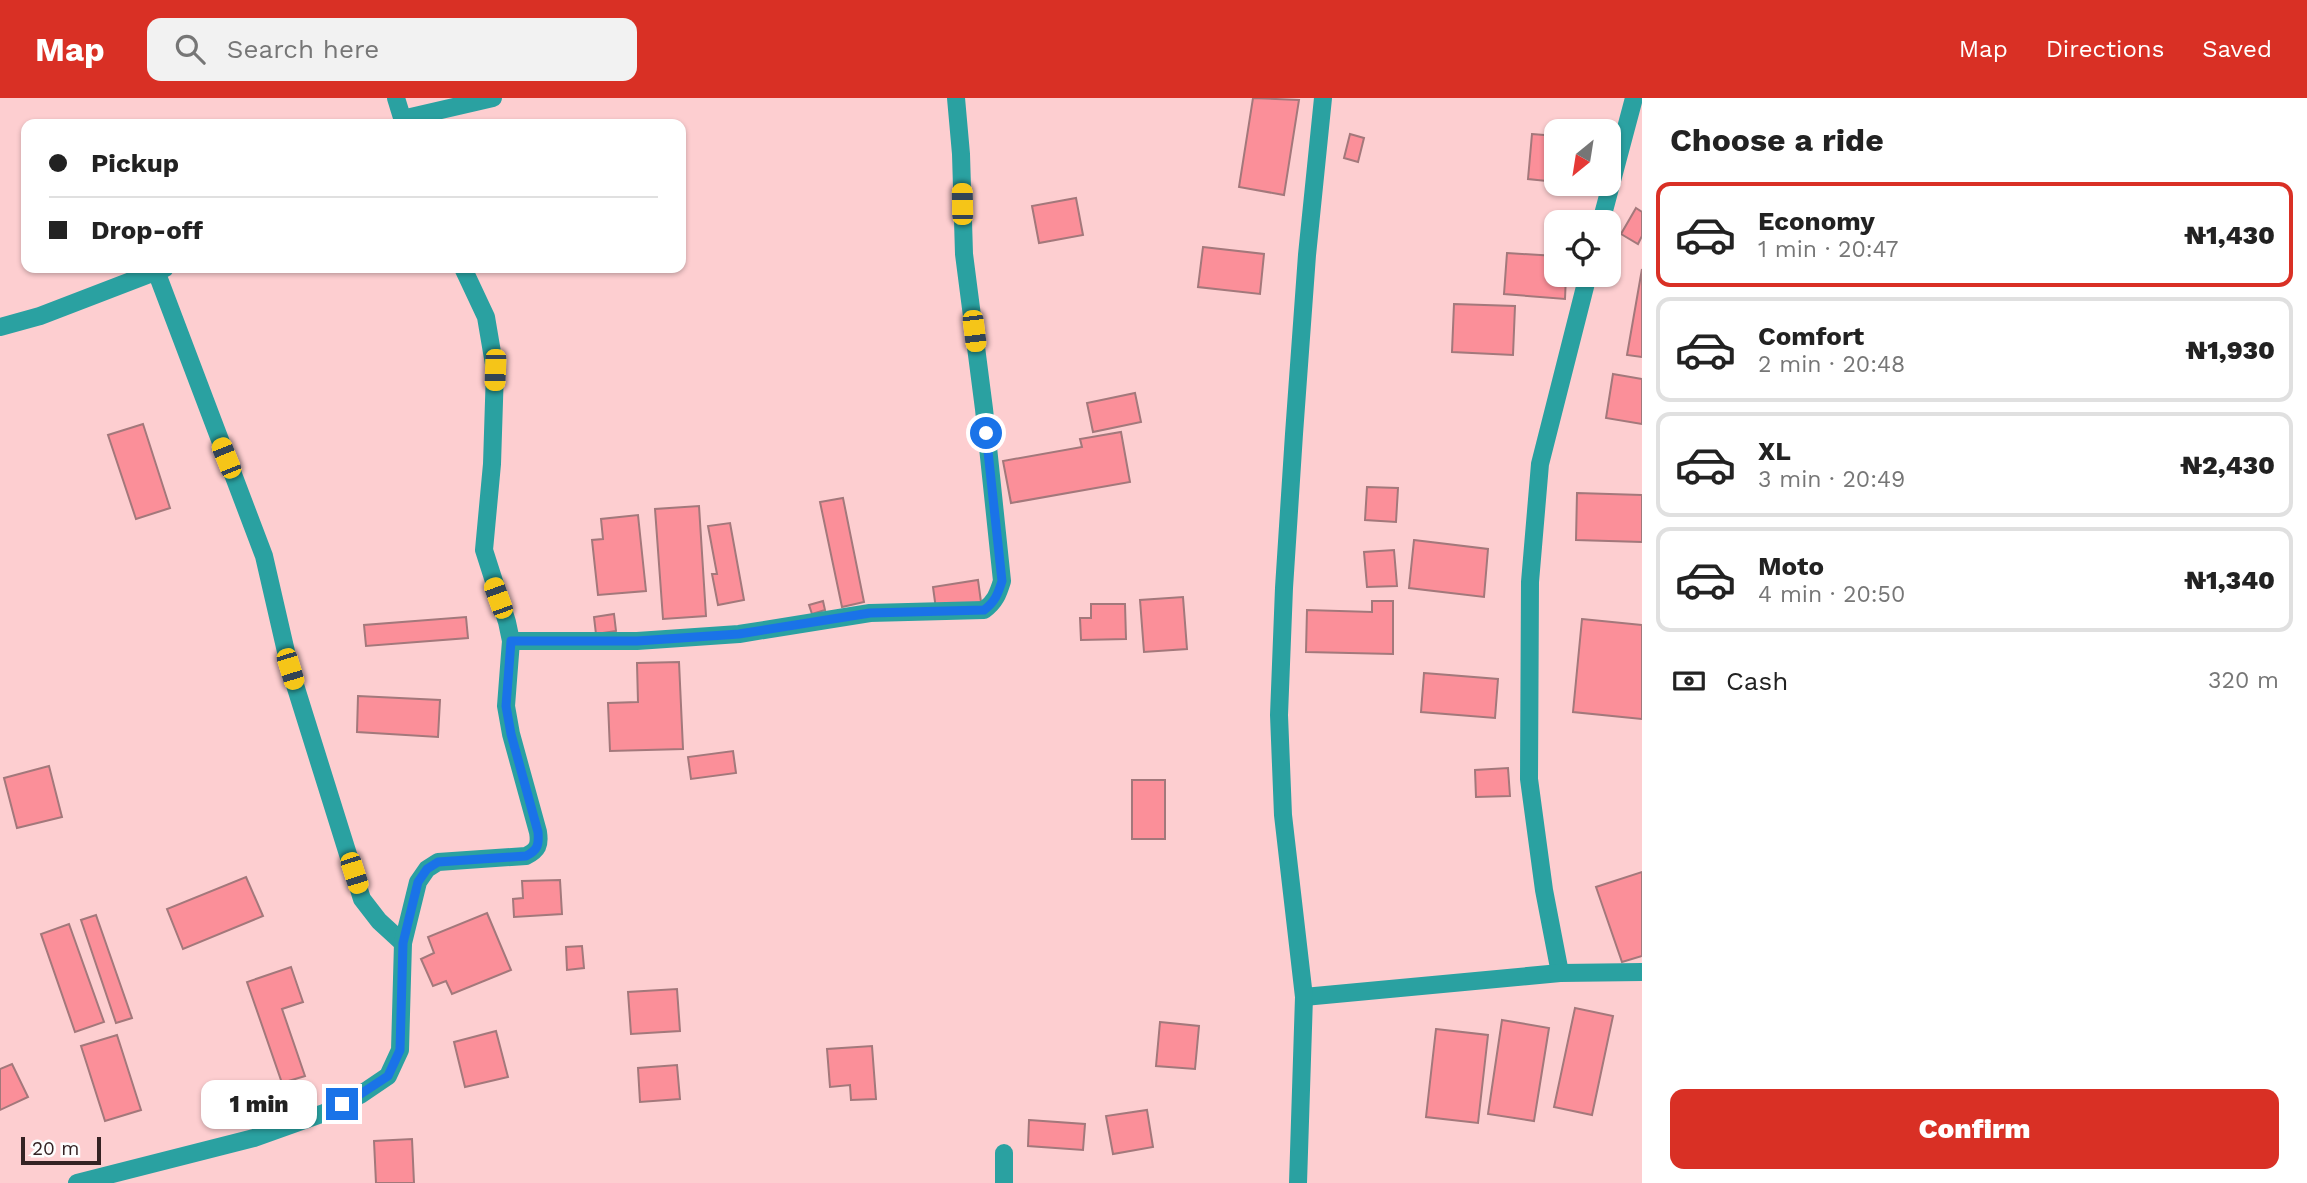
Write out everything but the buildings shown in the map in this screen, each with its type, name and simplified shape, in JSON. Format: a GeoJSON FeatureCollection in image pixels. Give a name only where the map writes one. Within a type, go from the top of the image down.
{"type":"FeatureCollection","features":[{"type":"Feature","properties":{"kind":"street"},"geometry":{"type":"LineString","coordinates":[[396,98],[402,119]]}},
{"type":"Feature","properties":{"kind":"street"},"geometry":{"type":"LineString","coordinates":[[411,119],[494,98]]}},
{"type":"Feature","properties":{"kind":"street"},"geometry":{"type":"LineString","coordinates":[[511,641],[637,641],[739,634],[870,613],[984,610],[992,604],[1002,581],[964,254],[961,154],[956,98]]}},
{"type":"Feature","properties":{"kind":"street"},"geometry":{"type":"LineString","coordinates":[[1298,1183],[1304,997],[1283,815],[1279,715],[1294,434],[1307,255],[1323,98]]}},
{"type":"Feature","properties":{"kind":"street"},"geometry":{"type":"LineString","coordinates":[[1604,210],[1634,98]]}},
{"type":"Feature","properties":{"kind":"street"},"geometry":{"type":"LineString","coordinates":[[0,327],[40,316],[153,273]]}},
{"type":"Feature","properties":{"kind":"street"},"geometry":{"type":"LineString","coordinates":[[162,273],[264,556],[290,669],[362,899],[379,921],[403,943]]}},
{"type":"Feature","properties":{"kind":"street"},"geometry":{"type":"LineString","coordinates":[[77,1183],[254,1138],[324,1112],[359,1095],[388,1076],[400,1050],[403,943],[418,882],[427,869],[438,862],[526,856],[535,851],[539,844],[506,706],[511,641],[484,550],[492,464],[495,370],[486,317],[465,273]]}},
{"type":"Feature","properties":{"kind":"street"},"geometry":{"type":"LineString","coordinates":[[1560,973],[1544,890],[1529,779],[1530,582],[1540,464],[1585,287]]}},
{"type":"Feature","properties":{"kind":"street"},"geometry":{"type":"LineString","coordinates":[[1304,997],[1560,973],[1642,972]]}},
{"type":"Feature","properties":{"kind":"street"},"geometry":{"type":"LineString","coordinates":[[1004,1153],[1004,1183]]}},
{"type":"Feature","properties":{"kind":"route"},"geometry":{"type":"LineString","coordinates":[[342,1104],[388,1076],[400,1050],[403,943],[418,882],[427,869],[438,862],[526,856],[535,851],[539,844],[506,706],[511,641],[637,641],[739,634],[870,613],[984,610],[992,604],[1002,581],[986,433]]}}]}
